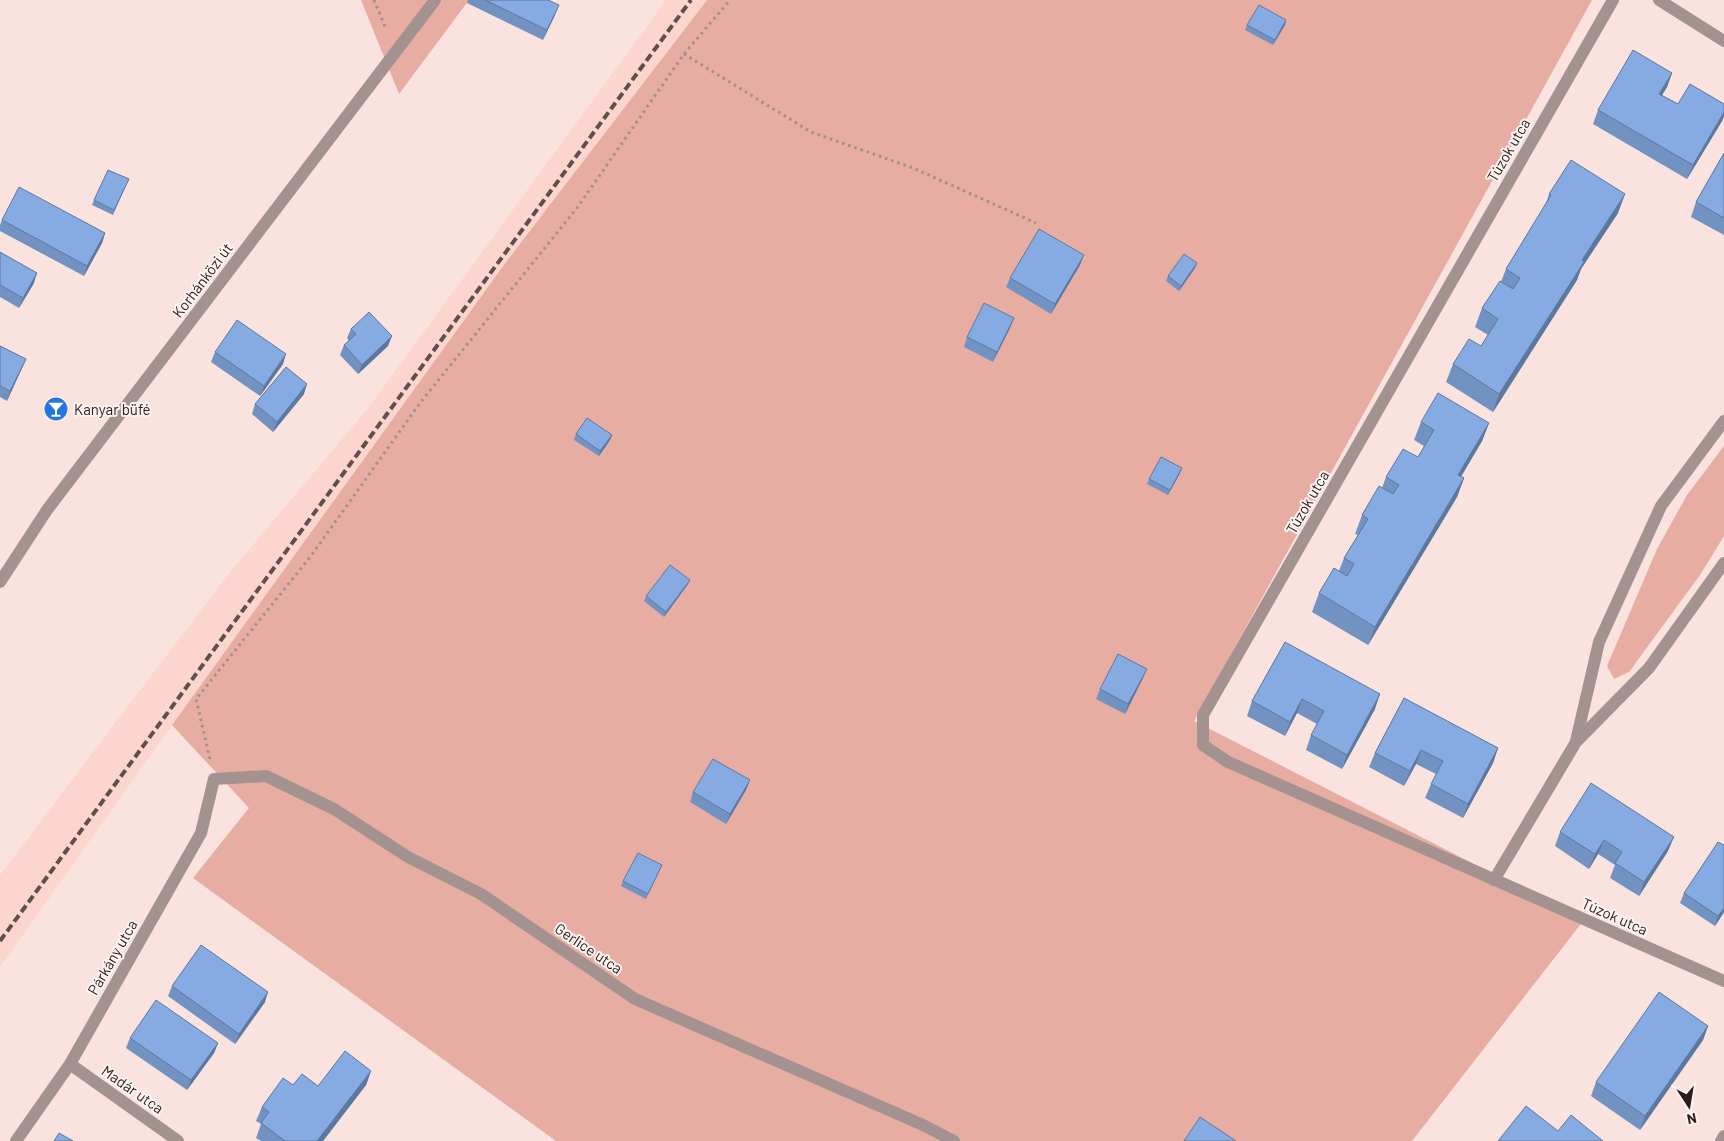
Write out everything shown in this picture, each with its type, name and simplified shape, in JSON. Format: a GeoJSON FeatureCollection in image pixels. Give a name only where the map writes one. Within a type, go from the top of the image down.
{"type":"FeatureCollection","features":[{"type":"Feature","properties":{"kind":"street","name":"Korhánközi út"},"geometry":{"type":"LineString","coordinates":[[0,582],[58,496],[435,0]]}},
{"type":"Feature","properties":{"kind":"street","name":"Túzok utca"},"geometry":{"type":"LineString","coordinates":[[1614,0],[1202,715],[1202,745],[1228,762],[1724,981]]}},
{"type":"Feature","properties":{"kind":"street"},"geometry":{"type":"LineString","coordinates":[[1659,0],[1724,41]]}},
{"type":"Feature","properties":{"kind":"street"},"geometry":{"type":"LineString","coordinates":[[1576,742],[1599,642],[1661,506],[1724,421]]}},
{"type":"Feature","properties":{"kind":"street"},"geometry":{"type":"LineString","coordinates":[[1494,880],[1576,742],[1649,668],[1724,563]]}},
{"type":"Feature","properties":{"kind":"street","name":"Gerlice utca"},"geometry":{"type":"LineString","coordinates":[[214,779],[266,776],[334,809],[408,857],[482,894],[635,999],[923,1125],[954,1141]]}},
{"type":"Feature","properties":{"kind":"street","name":"Párkány utca"},"geometry":{"type":"LineString","coordinates":[[16,1141],[70,1064],[201,833],[214,779]]}},
{"type":"Feature","properties":{"kind":"street","name":"Madár utca"},"geometry":{"type":"LineString","coordinates":[[70,1064],[178,1141]]}},
{"type":"Feature","properties":{"kind":"street"},"geometry":{"type":"LineString","coordinates":[[1721,1141],[1724,1136]]}},
{"type":"Feature","properties":{"kind":"path"},"geometry":{"type":"LineString","coordinates":[[214,779],[196,699],[311,556],[420,403],[577,208],[684,54],[730,0]]}},
{"type":"Feature","properties":{"kind":"path"},"geometry":{"type":"LineString","coordinates":[[684,54],[812,132],[913,168],[1036,223]]}},
{"type":"Feature","properties":{"kind":"shaded area"},"geometry":{"type":"Polygon","coordinates":[[[361,0],[469,0],[399,94],[361,0]]]}},
{"type":"Feature","properties":{"kind":"shaded area"},"geometry":{"type":"Polygon","coordinates":[[[666,0],[707,0],[506,262],[0,967],[0,875],[226,577],[369,407],[666,0]]]}},
{"type":"Feature","properties":{"kind":"shaded area"},"geometry":{"type":"Polygon","coordinates":[[[707,0],[1592,0],[1194,721],[1584,920],[1412,1141],[556,1141],[193,878],[249,808],[172,725],[506,262],[707,0]]]}},
{"type":"Feature","properties":{"kind":"shaded area"},"geometry":{"type":"Polygon","coordinates":[[[1724,446],[1724,536],[1700,575],[1629,672],[1614,679],[1607,666],[1657,549],[1687,495],[1724,446]]]}},
{"type":"Feature","properties":{"kind":"building"},"geometry":{"type":"Polygon","coordinates":[[[485,0],[548,0],[559,5],[547,30],[485,0]]]}},
{"type":"Feature","properties":{"kind":"building"},"geometry":{"type":"Polygon","coordinates":[[[1259,5],[1286,20],[1275,40],[1247,25],[1259,5]]]}},
{"type":"Feature","properties":{"kind":"building"},"geometry":{"type":"Polygon","coordinates":[[[1633,50],[1672,73],[1659,94],[1678,104],[1690,84],[1724,104],[1724,112],[1693,165],[1598,110],[1633,50]]]}},
{"type":"Feature","properties":{"kind":"building"},"geometry":{"type":"Polygon","coordinates":[[[1724,153],[1724,218],[1696,202],[1724,153]]]}},
{"type":"Feature","properties":{"kind":"building"},"geometry":{"type":"Polygon","coordinates":[[[1571,160],[1625,194],[1582,260],[1584,262],[1499,394],[1453,364],[1469,339],[1481,346],[1498,319],[1482,308],[1500,281],[1513,289],[1520,278],[1506,269],[1571,160]]]}},
{"type":"Feature","properties":{"kind":"building"},"geometry":{"type":"Polygon","coordinates":[[[108,170],[129,179],[114,210],[94,200],[108,170]]]}},
{"type":"Feature","properties":{"kind":"building"},"geometry":{"type":"Polygon","coordinates":[[[19,187],[105,233],[87,266],[2,220],[19,187]]]}},
{"type":"Feature","properties":{"kind":"building"},"geometry":{"type":"Polygon","coordinates":[[[1039,229],[1084,255],[1055,304],[1010,278],[1039,229]]]}},
{"type":"Feature","properties":{"kind":"building"},"geometry":{"type":"Polygon","coordinates":[[[0,252],[37,273],[23,298],[0,285],[0,252]]]}},
{"type":"Feature","properties":{"kind":"building"},"geometry":{"type":"Polygon","coordinates":[[[1184,254],[1197,263],[1181,286],[1168,276],[1184,254]]]}},
{"type":"Feature","properties":{"kind":"building"},"geometry":{"type":"Polygon","coordinates":[[[984,303],[1014,318],[997,352],[967,337],[984,303]]]}},
{"type":"Feature","properties":{"kind":"building"},"geometry":{"type":"Polygon","coordinates":[[[369,312],[392,336],[362,365],[344,345],[356,334],[351,329],[369,312]]]}},
{"type":"Feature","properties":{"kind":"building"},"geometry":{"type":"Polygon","coordinates":[[[237,320],[286,354],[264,386],[215,352],[237,320]]]}},
{"type":"Feature","properties":{"kind":"building"},"geometry":{"type":"Polygon","coordinates":[[[0,346],[26,359],[10,391],[0,386],[0,346]]]}},
{"type":"Feature","properties":{"kind":"building"},"geometry":{"type":"Polygon","coordinates":[[[286,367],[307,384],[277,422],[255,404],[286,367]]]}},
{"type":"Feature","properties":{"kind":"building"},"geometry":{"type":"Polygon","coordinates":[[[1438,393],[1489,423],[1458,475],[1464,478],[1375,627],[1319,593],[1334,568],[1347,576],[1354,564],[1344,558],[1368,519],[1362,515],[1379,486],[1393,494],[1399,485],[1386,477],[1403,449],[1418,457],[1434,430],[1421,422],[1438,393]]]}},
{"type":"Feature","properties":{"kind":"building"},"geometry":{"type":"Polygon","coordinates":[[[587,418],[612,435],[600,451],[576,434],[587,418]]]}},
{"type":"Feature","properties":{"kind":"building"},"geometry":{"type":"Polygon","coordinates":[[[1161,457],[1182,468],[1170,490],[1149,479],[1161,457]]]}},
{"type":"Feature","properties":{"kind":"building"},"geometry":{"type":"Polygon","coordinates":[[[670,565],[690,580],[666,612],[646,596],[670,565]]]}},
{"type":"Feature","properties":{"kind":"building"},"geometry":{"type":"Polygon","coordinates":[[[1285,642],[1380,694],[1347,755],[1311,735],[1324,711],[1302,699],[1290,722],[1252,701],[1285,642]]]}},
{"type":"Feature","properties":{"kind":"building"},"geometry":{"type":"Polygon","coordinates":[[[1118,654],[1147,669],[1128,704],[1100,689],[1118,654]]]}},
{"type":"Feature","properties":{"kind":"building"},"geometry":{"type":"Polygon","coordinates":[[[1404,698],[1498,748],[1468,804],[1431,784],[1443,761],[1421,750],[1410,771],[1375,753],[1404,698]]]}},
{"type":"Feature","properties":{"kind":"building"},"geometry":{"type":"Polygon","coordinates":[[[713,759],[750,780],[730,814],[693,792],[713,759]]]}},
{"type":"Feature","properties":{"kind":"building"},"geometry":{"type":"Polygon","coordinates":[[[1591,783],[1674,837],[1644,882],[1615,863],[1622,852],[1604,840],[1595,854],[1560,832],[1591,783]]]}},
{"type":"Feature","properties":{"kind":"building"},"geometry":{"type":"Polygon","coordinates":[[[1718,842],[1724,845],[1724,908],[1718,916],[1684,893],[1718,842]]]}},
{"type":"Feature","properties":{"kind":"building"},"geometry":{"type":"Polygon","coordinates":[[[638,853],[662,865],[648,894],[623,881],[638,853]]]}},
{"type":"Feature","properties":{"kind":"building"},"geometry":{"type":"Polygon","coordinates":[[[201,945],[268,992],[239,1034],[172,986],[201,945]]]}},
{"type":"Feature","properties":{"kind":"building"},"geometry":{"type":"Polygon","coordinates":[[[1659,992],[1708,1026],[1645,1116],[1596,1082],[1659,992]]]}},
{"type":"Feature","properties":{"kind":"building"},"geometry":{"type":"Polygon","coordinates":[[[156,1000],[218,1043],[191,1080],[130,1038],[156,1000]]]}},
{"type":"Feature","properties":{"kind":"building"},"geometry":{"type":"Polygon","coordinates":[[[345,1051],[371,1071],[317,1141],[285,1141],[261,1123],[269,1112],[262,1107],[283,1078],[293,1085],[302,1074],[318,1086],[345,1051]]]}},
{"type":"Feature","properties":{"kind":"building"},"geometry":{"type":"Polygon","coordinates":[[[1526,1106],[1558,1131],[1571,1115],[1603,1141],[1498,1141],[1526,1106]]]}},
{"type":"Feature","properties":{"kind":"building"},"geometry":{"type":"Polygon","coordinates":[[[1200,1117],[1236,1141],[1184,1141],[1200,1117]]]}},
{"type":"Feature","properties":{"kind":"building"},"geometry":{"type":"Polygon","coordinates":[[[59,1133],[73,1141],[54,1141],[59,1133]]]}},
{"type":"Feature","properties":{"kind":"railway"},"geometry":{"type":"LineString","coordinates":[[0,941],[691,0]]}},
{"type":"Feature","properties":{"kind":"place","name":"Kanyar büfé"},"geometry":{"type":"Point","coordinates":[56,409]}}]}
